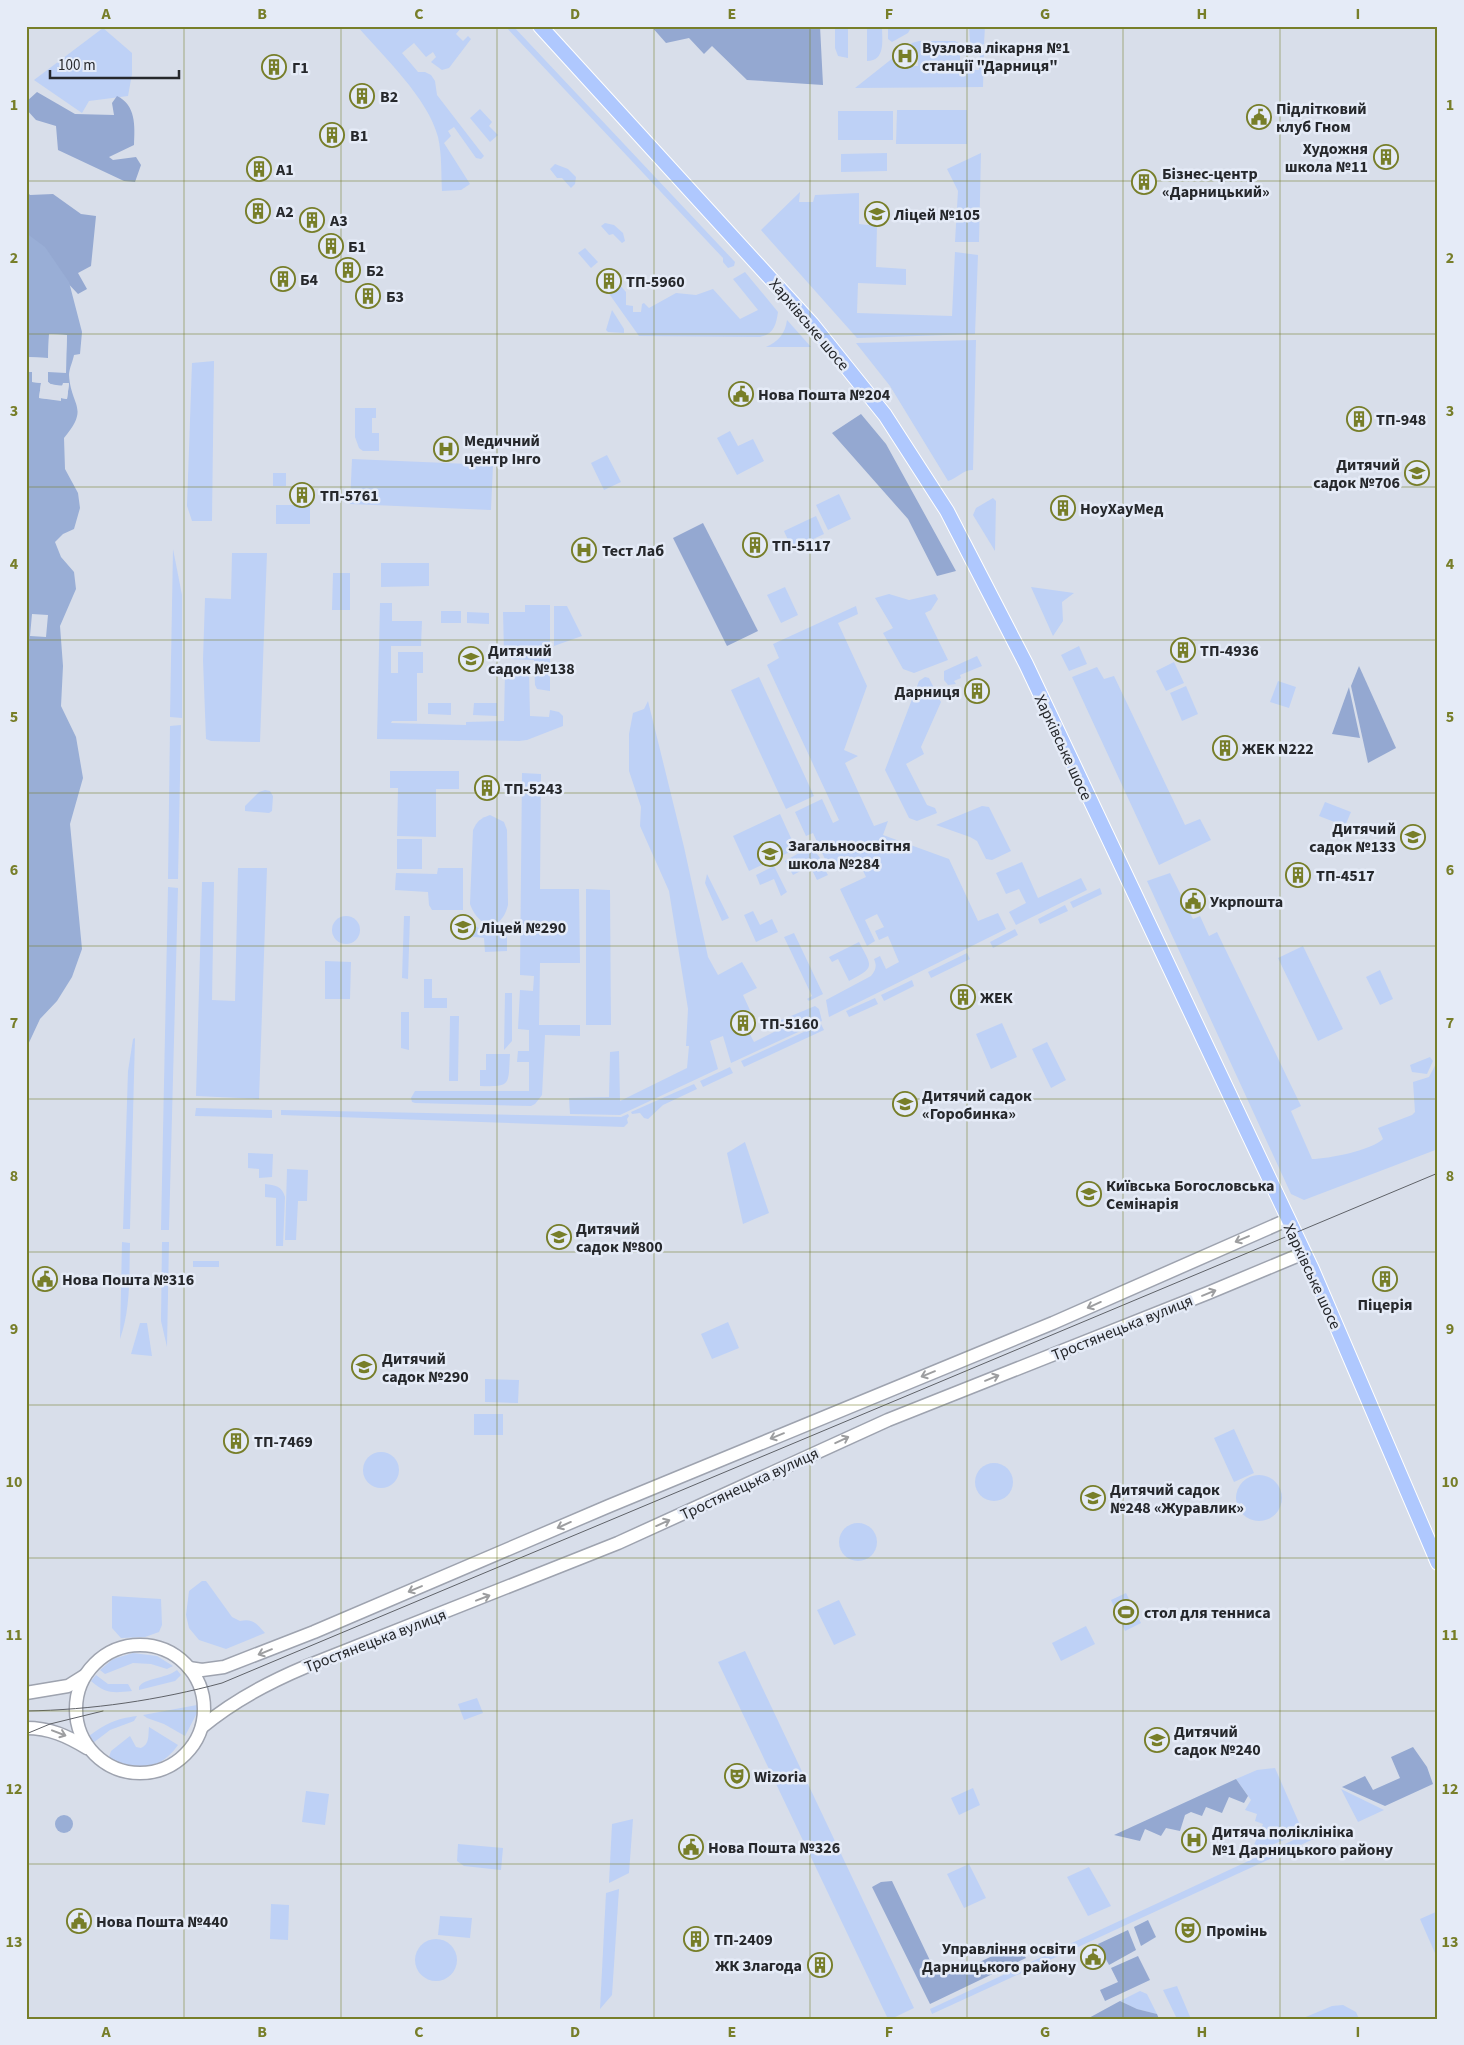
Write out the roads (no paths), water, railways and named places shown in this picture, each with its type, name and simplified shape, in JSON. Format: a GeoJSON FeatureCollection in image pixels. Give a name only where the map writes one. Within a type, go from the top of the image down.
{"type":"FeatureCollection","features":[{"type":"Feature","properties":{"kind":"main road","name":"Харківське шосе"},"geometry":{"type":"LineString","coordinates":[[540,26],[812,324],[884,415],[947,510],[1029,671],[1304,1253],[1438,1563]]}},
{"type":"Feature","properties":{"kind":"main road","name":"Тростянецька вулиця"},"geometry":{"type":"LineString","coordinates":[[189,1668],[202,1670],[224,1667],[314,1632],[601,1510],[1069,1316],[1287,1220]]}},
{"type":"Feature","properties":{"kind":"main road","name":"Тростянецька вулиця"},"geometry":{"type":"LineString","coordinates":[[202,1727],[232,1704],[269,1683],[305,1667],[618,1543],[888,1420],[1216,1290],[1304,1253]]}},
{"type":"Feature","properties":{"kind":"main road"},"geometry":{"type":"LineString","coordinates":[[136,1645],[159,1648],[170,1652],[189,1668],[196,1678],[202,1693],[204,1710],[202,1727],[195,1742],[185,1755],[172,1765],[158,1771],[142,1773],[119,1770],[98,1759],[89,1749],[78,1730],[75,1714],[76,1697],[84,1676],[95,1662],[124,1646],[136,1645]]}},
{"type":"Feature","properties":{"kind":"main road"},"geometry":{"type":"LineString","coordinates":[[26,1693],[68,1686],[84,1676]]}},
{"type":"Feature","properties":{"kind":"main road"},"geometry":{"type":"LineString","coordinates":[[26,1728],[53,1731],[65,1735],[89,1749]]}},
{"type":"Feature","properties":{"kind":"tram line"},"geometry":{"type":"LineString","coordinates":[[26,1711],[76,1709],[125,1703],[222,1683],[1438,1173]]}},
{"type":"Feature","properties":{"kind":"tram line"},"geometry":{"type":"LineString","coordinates":[[26,1734],[50,1724],[103,1711]]}},
{"type":"Feature","properties":{"kind":"place","name":"Вузлова лікарня №1 станції \"Дарниця\""},"geometry":{"type":"Point","coordinates":[905,56]}},
{"type":"Feature","properties":{"kind":"place","name":"Г1"},"geometry":{"type":"Point","coordinates":[274,67]}},
{"type":"Feature","properties":{"kind":"place","name":"В2"},"geometry":{"type":"Point","coordinates":[362,96]}},
{"type":"Feature","properties":{"kind":"place","name":"Підлітковий клуб Гном"},"geometry":{"type":"Point","coordinates":[1259,117]}},
{"type":"Feature","properties":{"kind":"place","name":"В1"},"geometry":{"type":"Point","coordinates":[332,135]}},
{"type":"Feature","properties":{"kind":"place","name":"Художня школа №11"},"geometry":{"type":"Point","coordinates":[1386,157]}},
{"type":"Feature","properties":{"kind":"place","name":"А1"},"geometry":{"type":"Point","coordinates":[259,169]}},
{"type":"Feature","properties":{"kind":"place","name":"Бізнес-центр «Дарницький»"},"geometry":{"type":"Point","coordinates":[1144,182]}},
{"type":"Feature","properties":{"kind":"place","name":"А2"},"geometry":{"type":"Point","coordinates":[258,211]}},
{"type":"Feature","properties":{"kind":"place","name":"Ліцей №105"},"geometry":{"type":"Point","coordinates":[877,214]}},
{"type":"Feature","properties":{"kind":"place","name":"А3"},"geometry":{"type":"Point","coordinates":[312,220]}},
{"type":"Feature","properties":{"kind":"place","name":"Б1"},"geometry":{"type":"Point","coordinates":[331,246]}},
{"type":"Feature","properties":{"kind":"place","name":"Б2"},"geometry":{"type":"Point","coordinates":[348,270]}},
{"type":"Feature","properties":{"kind":"place","name":"Б4"},"geometry":{"type":"Point","coordinates":[283,279]}},
{"type":"Feature","properties":{"kind":"place","name":"ТП-5960"},"geometry":{"type":"Point","coordinates":[609,281]}},
{"type":"Feature","properties":{"kind":"place","name":"Б3"},"geometry":{"type":"Point","coordinates":[368,296]}},
{"type":"Feature","properties":{"kind":"place","name":"Нова Пошта №204"},"geometry":{"type":"Point","coordinates":[741,394]}},
{"type":"Feature","properties":{"kind":"place","name":"ТП-948"},"geometry":{"type":"Point","coordinates":[1359,419]}},
{"type":"Feature","properties":{"kind":"place","name":"Медичний центр Інго"},"geometry":{"type":"Point","coordinates":[446,449]}},
{"type":"Feature","properties":{"kind":"place","name":"Дитячий садок №706"},"geometry":{"type":"Point","coordinates":[1417,473]}},
{"type":"Feature","properties":{"kind":"place","name":"ТП-5761"},"geometry":{"type":"Point","coordinates":[302,495]}},
{"type":"Feature","properties":{"kind":"place","name":"НоуХауМед"},"geometry":{"type":"Point","coordinates":[1063,508]}},
{"type":"Feature","properties":{"kind":"place","name":"ТП-5117"},"geometry":{"type":"Point","coordinates":[755,545]}},
{"type":"Feature","properties":{"kind":"place","name":"Тест Лаб"},"geometry":{"type":"Point","coordinates":[584,550]}},
{"type":"Feature","properties":{"kind":"place","name":"ТП-4936"},"geometry":{"type":"Point","coordinates":[1183,650]}},
{"type":"Feature","properties":{"kind":"place","name":"Дитячий садок №138"},"geometry":{"type":"Point","coordinates":[471,659]}},
{"type":"Feature","properties":{"kind":"place","name":"Дарниця"},"geometry":{"type":"Point","coordinates":[977,691]}},
{"type":"Feature","properties":{"kind":"place","name":"ЖЕК N222"},"geometry":{"type":"Point","coordinates":[1225,748]}},
{"type":"Feature","properties":{"kind":"place","name":"ТП-5243"},"geometry":{"type":"Point","coordinates":[487,788]}},
{"type":"Feature","properties":{"kind":"place","name":"Дитячий садок №133"},"geometry":{"type":"Point","coordinates":[1413,837]}},
{"type":"Feature","properties":{"kind":"place","name":"Загальноосвітня школа №284"},"geometry":{"type":"Point","coordinates":[770,854]}},
{"type":"Feature","properties":{"kind":"place","name":"ТП-4517"},"geometry":{"type":"Point","coordinates":[1298,875]}},
{"type":"Feature","properties":{"kind":"place","name":"Укрпошта"},"geometry":{"type":"Point","coordinates":[1193,901]}},
{"type":"Feature","properties":{"kind":"place","name":"Ліцей №290"},"geometry":{"type":"Point","coordinates":[463,927]}},
{"type":"Feature","properties":{"kind":"place","name":"ЖЕК"},"geometry":{"type":"Point","coordinates":[963,997]}},
{"type":"Feature","properties":{"kind":"place","name":"ТП-5160"},"geometry":{"type":"Point","coordinates":[743,1023]}},
{"type":"Feature","properties":{"kind":"place","name":"Дитячий садок «Горобинка»"},"geometry":{"type":"Point","coordinates":[905,1104]}},
{"type":"Feature","properties":{"kind":"place","name":"Київська Богословська Семінарія"},"geometry":{"type":"Point","coordinates":[1089,1194]}},
{"type":"Feature","properties":{"kind":"place","name":"Дитячий садок №800"},"geometry":{"type":"Point","coordinates":[559,1237]}},
{"type":"Feature","properties":{"kind":"place","name":"Нова Пошта №316"},"geometry":{"type":"Point","coordinates":[45,1279]}},
{"type":"Feature","properties":{"kind":"place","name":"Піцерія"},"geometry":{"type":"Point","coordinates":[1385,1279]}},
{"type":"Feature","properties":{"kind":"place","name":"Дитячий садок №290"},"geometry":{"type":"Point","coordinates":[364,1367]}},
{"type":"Feature","properties":{"kind":"place","name":"ТП-7469"},"geometry":{"type":"Point","coordinates":[236,1441]}},
{"type":"Feature","properties":{"kind":"place","name":"Дитячий садок №248 «Журавлик»"},"geometry":{"type":"Point","coordinates":[1093,1498]}},
{"type":"Feature","properties":{"kind":"place","name":"стол для тенниса"},"geometry":{"type":"Point","coordinates":[1126,1612]}},
{"type":"Feature","properties":{"kind":"place","name":"Дитячий садок №240"},"geometry":{"type":"Point","coordinates":[1157,1740]}},
{"type":"Feature","properties":{"kind":"place","name":"Wizoria"},"geometry":{"type":"Point","coordinates":[737,1776]}},
{"type":"Feature","properties":{"kind":"place","name":"Дитяча поліклініка №1 Дарницького району"},"geometry":{"type":"Point","coordinates":[1194,1840]}},
{"type":"Feature","properties":{"kind":"place","name":"Нова Пошта №326"},"geometry":{"type":"Point","coordinates":[691,1847]}},
{"type":"Feature","properties":{"kind":"place","name":"Нова Пошта №440"},"geometry":{"type":"Point","coordinates":[79,1921]}},
{"type":"Feature","properties":{"kind":"place","name":"Промінь"},"geometry":{"type":"Point","coordinates":[1188,1930]}},
{"type":"Feature","properties":{"kind":"place","name":"ТП-2409"},"geometry":{"type":"Point","coordinates":[696,1939]}},
{"type":"Feature","properties":{"kind":"place","name":"Управління освіти Дарницького району"},"geometry":{"type":"Point","coordinates":[1093,1957]}},
{"type":"Feature","properties":{"kind":"place","name":"ЖК Злагода"},"geometry":{"type":"Point","coordinates":[820,1965]}}]}
